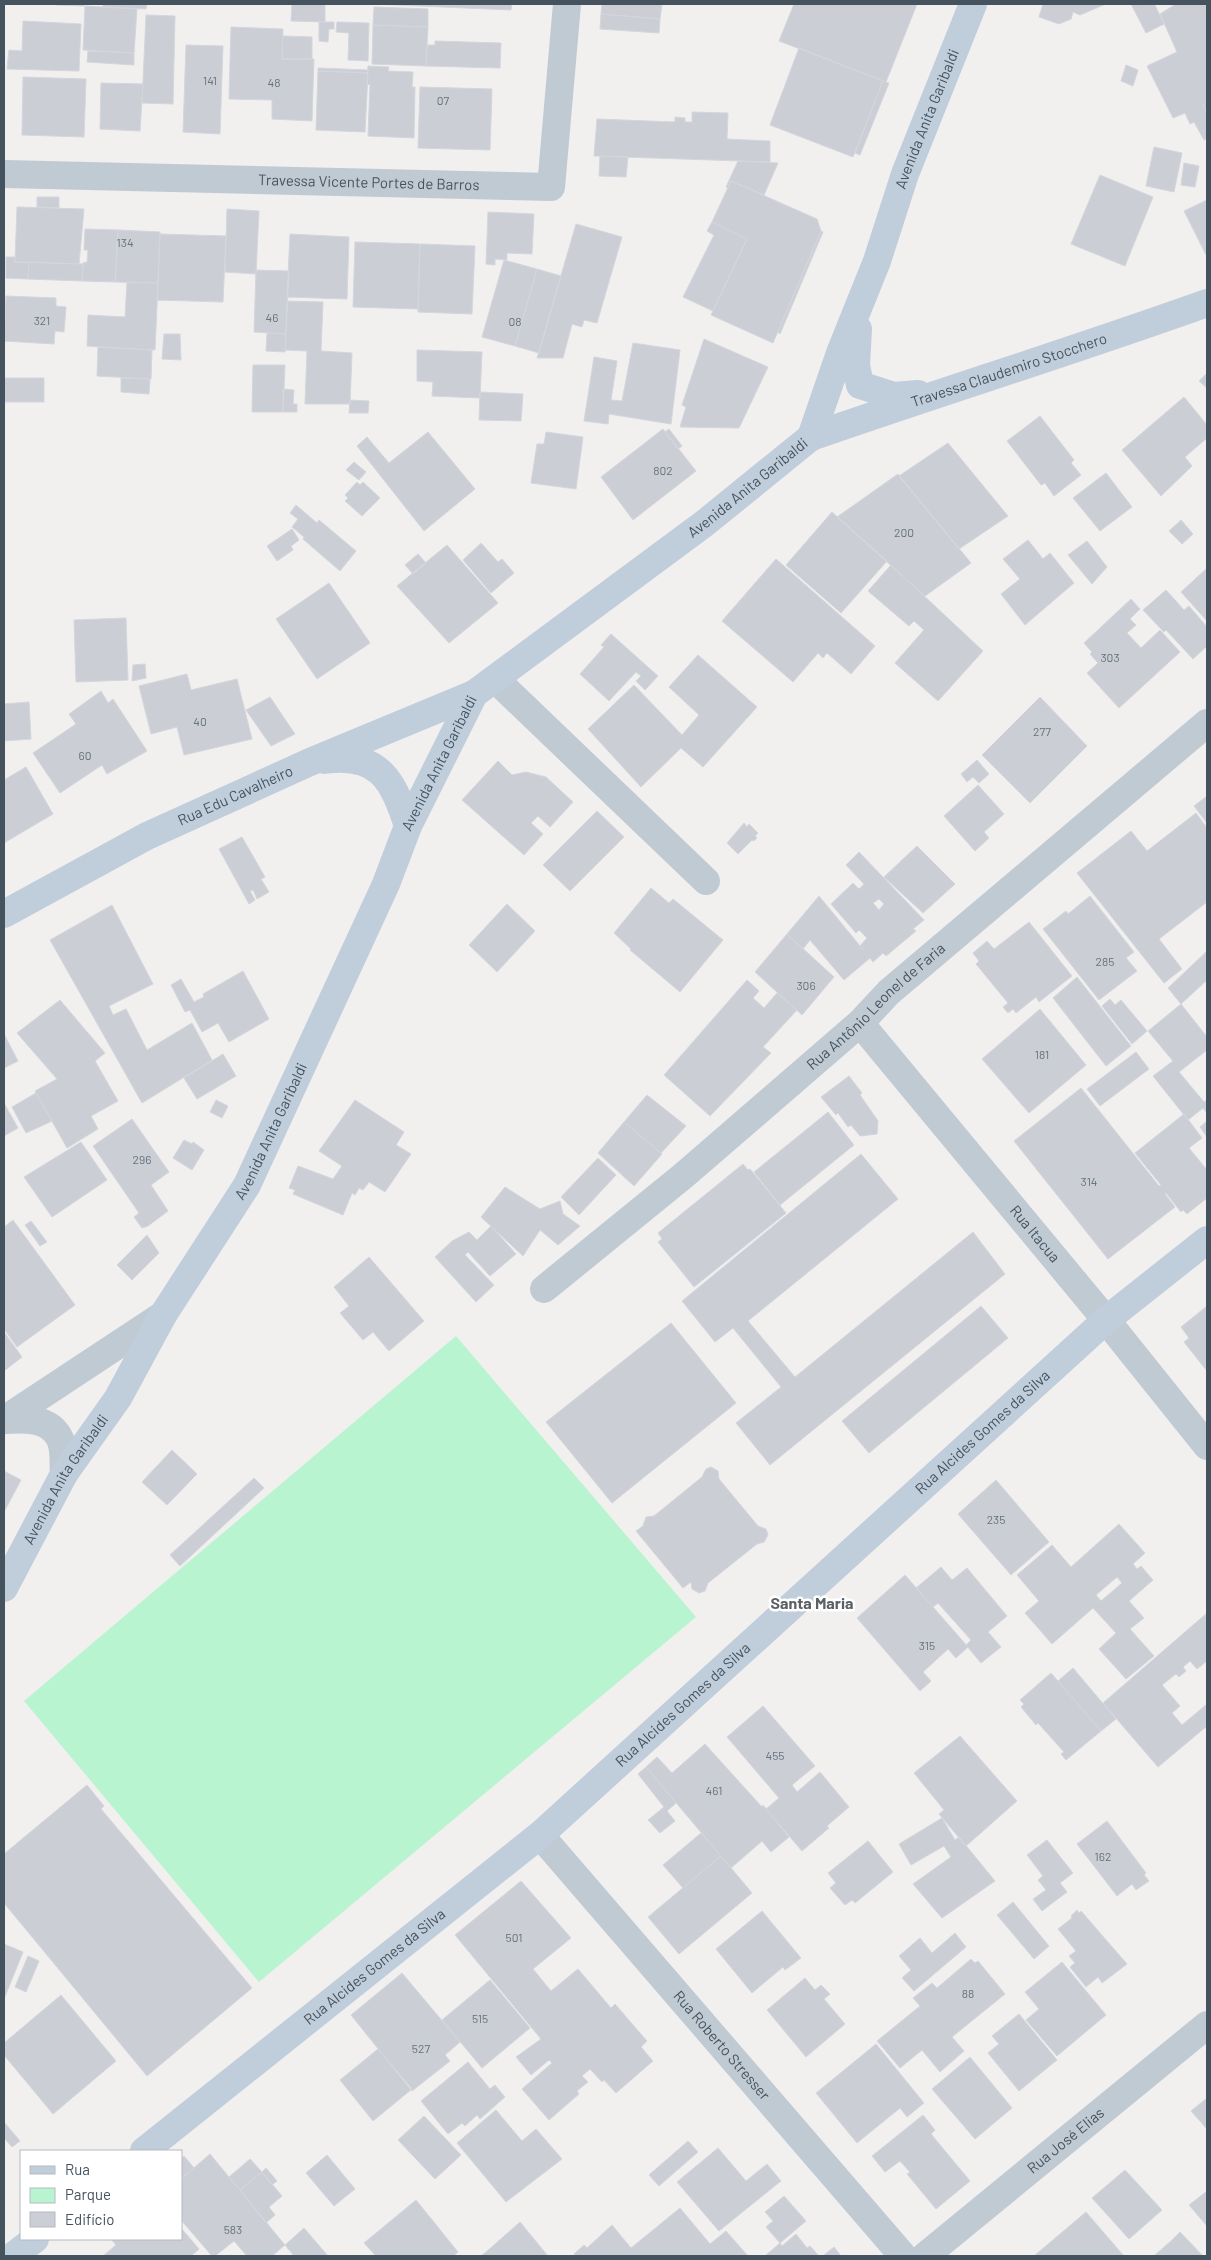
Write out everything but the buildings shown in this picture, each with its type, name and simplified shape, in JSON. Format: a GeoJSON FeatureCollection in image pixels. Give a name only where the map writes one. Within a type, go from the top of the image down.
{"type":"FeatureCollection","features":[{"type":"Feature","properties":{"kind":"street","name":"Travessa Vicente Portes de Barros"},"geometry":{"type":"LineString","coordinates":[[4,174],[551,187],[567,4]]}},
{"type":"Feature","properties":{"kind":"street","name":"Avenida Anita Garibaldi"},"geometry":{"type":"LineString","coordinates":[[4,1588],[64,1474],[118,1398],[163,1315],[247,1184],[386,884],[408,826],[485,687],[705,523],[811,437],[861,297],[877,261],[905,174],[972,4]]}},
{"type":"Feature","properties":{"kind":"street"},"geometry":{"type":"LineString","coordinates":[[861,297],[856,365],[860,385],[894,396],[940,392]]}},
{"type":"Feature","properties":{"kind":"street","name":"Travessa Claudemiro Stocchero"},"geometry":{"type":"LineString","coordinates":[[811,437],[940,392],[1074,350],[1207,303]]}},
{"type":"Feature","properties":{"kind":"street"},"geometry":{"type":"LineString","coordinates":[[485,687],[706,881]]}},
{"type":"Feature","properties":{"kind":"street","name":"Rua Edu Cavalheiro"},"geometry":{"type":"LineString","coordinates":[[4,914],[147,836],[310,762],[485,687]]}},
{"type":"Feature","properties":{"kind":"street","name":"Rua Antônio Leonel de Faria"},"geometry":{"type":"LineString","coordinates":[[544,1289],[683,1176],[860,1023],[889,992],[1207,723]]}},
{"type":"Feature","properties":{"kind":"street"},"geometry":{"type":"LineString","coordinates":[[310,762],[353,759],[375,768],[393,785],[408,826]]}},
{"type":"Feature","properties":{"kind":"street","name":"Rua Itacua"},"geometry":{"type":"LineString","coordinates":[[860,1023],[1106,1320],[1207,1446]]}},
{"type":"Feature","properties":{"kind":"street","name":"Rua Alcides Gomes da Silva"},"geometry":{"type":"LineString","coordinates":[[145,2150],[540,1834],[1106,1320],[1207,1240]]}},
{"type":"Feature","properties":{"kind":"street"},"geometry":{"type":"LineString","coordinates":[[4,1420],[163,1315]]}},
{"type":"Feature","properties":{"kind":"street"},"geometry":{"type":"LineString","coordinates":[[4,1420],[31,1419],[53,1429],[60,1439],[64,1474]]}},
{"type":"Feature","properties":{"kind":"street","name":"Rua Roberto Stresser"},"geometry":{"type":"LineString","coordinates":[[540,1834],[903,2256]]}},
{"type":"Feature","properties":{"kind":"street","name":"Rua José Elias"},"geometry":{"type":"LineString","coordinates":[[925,2256],[1207,2025]]}},
{"type":"Feature","properties":{"kind":"street"},"geometry":{"type":"LineString","coordinates":[[13,2256],[34,2240]]}},
{"type":"Feature","properties":{"kind":"green space"},"geometry":{"type":"Polygon","coordinates":[[[456,1336],[696,1617],[259,1982],[24,1701],[456,1336]]]}},
{"type":"Feature","properties":{"kind":"district","name":"Santa Maria"},"geometry":{"type":"Point","coordinates":[812,1603]}}]}
